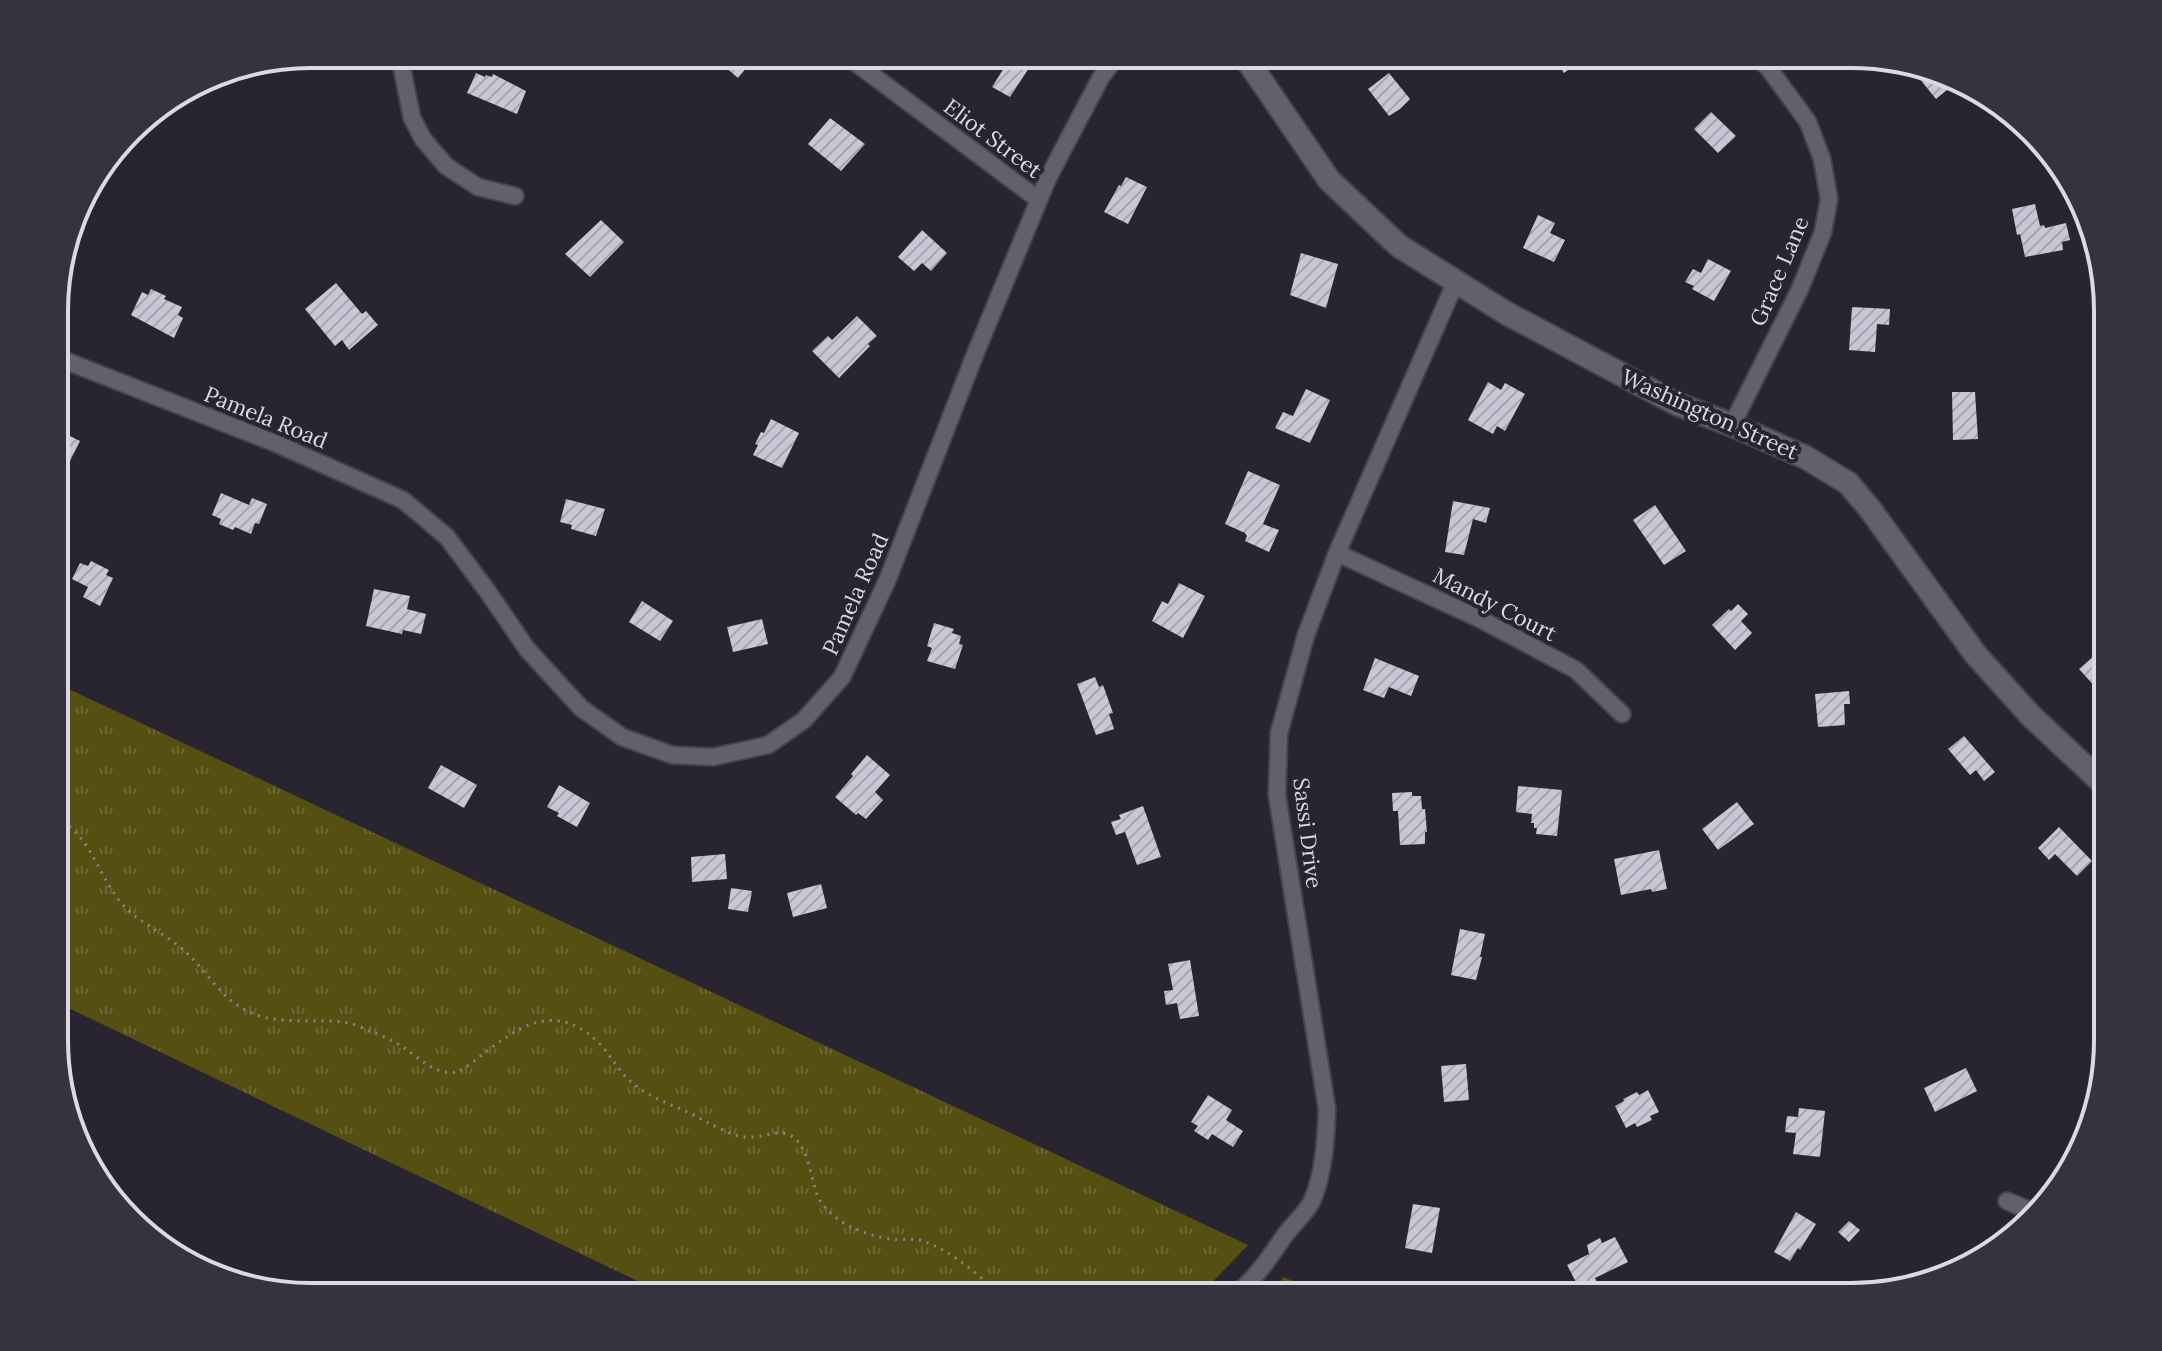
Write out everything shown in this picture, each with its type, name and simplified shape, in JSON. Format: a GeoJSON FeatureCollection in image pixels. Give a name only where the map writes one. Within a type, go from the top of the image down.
{"type":"FeatureCollection","features":[{"type":"Feature","properties":{"kind":"street"},"geometry":{"type":"LineString","coordinates":[[402,68],[412,118],[423,139],[446,166],[478,187],[515,196]]}},
{"type":"Feature","properties":{"kind":"street","name":"Eliot Street"},"geometry":{"type":"LineString","coordinates":[[863,68],[1039,200]]}},
{"type":"Feature","properties":{"kind":"street","name":"Pamela Road"},"geometry":{"type":"LineString","coordinates":[[68,362],[275,443],[403,500],[447,537],[527,649],[581,708],[622,737],[672,755],[713,757],[768,745],[804,720],[842,677],[887,581],[1048,178],[1108,68]]}},
{"type":"Feature","properties":{"kind":"street","name":"Washington Street"},"geometry":{"type":"LineString","coordinates":[[1253,68],[1329,180],[1399,246],[1506,313],[1677,404],[1805,457],[1848,483],[1976,655],[2031,716],[2093,774]]}},
{"type":"Feature","properties":{"kind":"street","name":"Grace Lane"},"geometry":{"type":"LineString","coordinates":[[1732,425],[1800,289],[1823,232],[1829,199],[1822,159],[1808,122],[1768,68]]}},
{"type":"Feature","properties":{"kind":"street","name":"Sassi Drive"},"geometry":{"type":"LineString","coordinates":[[1249,1282],[1266,1265],[1311,1202],[1320,1172],[1327,1109],[1277,795],[1279,733],[1306,635],[1337,553],[1456,281]]}},
{"type":"Feature","properties":{"kind":"street","name":"Mandy Court"},"geometry":{"type":"LineString","coordinates":[[1337,553],[1482,620],[1576,670],[1622,714]]}},
{"type":"Feature","properties":{"kind":"street"},"geometry":{"type":"LineString","coordinates":[[2007,1201],[2025,1209]]}},
{"type":"Feature","properties":{"kind":"path"},"geometry":{"type":"LineString","coordinates":[[68,824],[95,858],[127,910],[182,949],[217,989],[248,1011],[289,1022],[350,1023],[399,1045],[433,1069],[453,1073],[459,1072],[516,1030],[541,1021],[565,1021],[576,1025],[600,1044],[623,1074],[645,1092],[734,1135],[750,1138],[781,1133],[795,1140],[809,1162],[820,1201],[851,1227],[893,1240],[921,1240],[933,1245],[986,1283]]}},
{"type":"Feature","properties":{"kind":"green space"},"geometry":{"type":"Polygon","coordinates":[[[68,689],[1248,1245],[1212,1282],[641,1283],[68,1008],[68,689]]]}},
{"type":"Feature","properties":{"kind":"green space"},"geometry":{"type":"Polygon","coordinates":[[[1283,1277],[1296,1282],[1280,1282],[1283,1277]]]}},
{"type":"Feature","properties":{"kind":"building"},"geometry":{"type":"Polygon","coordinates":[[[726,68],[746,68],[738,78],[726,68]]]}},
{"type":"Feature","properties":{"kind":"building"},"geometry":{"type":"Polygon","coordinates":[[[1004,68],[1029,68],[1010,97],[992,87],[1004,68]]]}},
{"type":"Feature","properties":{"kind":"building"},"geometry":{"type":"Polygon","coordinates":[[[476,73],[485,77],[492,77],[493,74],[526,91],[517,114],[467,93],[476,73]]]}},
{"type":"Feature","properties":{"kind":"building"},"geometry":{"type":"Polygon","coordinates":[[[1389,73],[1410,99],[1389,116],[1368,89],[1389,73]]]}},
{"type":"Feature","properties":{"kind":"building"},"geometry":{"type":"Polygon","coordinates":[[[1918,77],[1949,88],[1936,99],[1918,77]]]}},
{"type":"Feature","properties":{"kind":"building"},"geometry":{"type":"Polygon","coordinates":[[[1711,112],[1736,136],[1718,153],[1694,129],[1711,112]]]}},
{"type":"Feature","properties":{"kind":"building"},"geometry":{"type":"Polygon","coordinates":[[[830,118],[865,144],[841,171],[808,144],[830,118]]]}},
{"type":"Feature","properties":{"kind":"building"},"geometry":{"type":"Polygon","coordinates":[[[1126,177],[1147,187],[1128,224],[1104,212],[1126,177]]]}},
{"type":"Feature","properties":{"kind":"building"},"geometry":{"type":"Polygon","coordinates":[[[2035,204],[2040,226],[2044,225],[2045,228],[2066,223],[2070,240],[2062,242],[2063,250],[2025,257],[2012,209],[2035,204]]]}},
{"type":"Feature","properties":{"kind":"building"},"geometry":{"type":"Polygon","coordinates":[[[1538,215],[1555,223],[1550,233],[1565,240],[1554,262],[1523,248],[1538,215]]]}},
{"type":"Feature","properties":{"kind":"building"},"geometry":{"type":"Polygon","coordinates":[[[601,220],[624,242],[590,277],[565,254],[601,220]]]}},
{"type":"Feature","properties":{"kind":"building"},"geometry":{"type":"Polygon","coordinates":[[[922,230],[947,253],[931,271],[922,263],[914,271],[898,257],[922,230]]]}},
{"type":"Feature","properties":{"kind":"building"},"geometry":{"type":"Polygon","coordinates":[[[1301,253],[1338,264],[1326,308],[1290,295],[1301,253]]]}},
{"type":"Feature","properties":{"kind":"building"},"geometry":{"type":"Polygon","coordinates":[[[1708,259],[1731,271],[1714,301],[1685,282],[1693,269],[1701,273],[1708,259]]]}},
{"type":"Feature","properties":{"kind":"building"},"geometry":{"type":"Polygon","coordinates":[[[336,283],[362,314],[366,311],[378,325],[349,350],[342,340],[335,346],[305,309],[336,283]]]}},
{"type":"Feature","properties":{"kind":"building"},"geometry":{"type":"Polygon","coordinates":[[[151,289],[182,307],[178,315],[183,318],[174,338],[131,315],[142,292],[148,295],[151,289]]]}},
{"type":"Feature","properties":{"kind":"building"},"geometry":{"type":"Polygon","coordinates":[[[1852,307],[1890,309],[1889,325],[1877,324],[1875,352],[1849,350],[1852,307]]]}},
{"type":"Feature","properties":{"kind":"building"},"geometry":{"type":"Polygon","coordinates":[[[857,316],[877,336],[839,378],[812,351],[828,336],[832,340],[857,316]]]}},
{"type":"Feature","properties":{"kind":"building"},"geometry":{"type":"Polygon","coordinates":[[[1488,382],[1501,390],[1505,383],[1525,394],[1505,431],[1497,426],[1493,434],[1468,420],[1488,382]]]}},
{"type":"Feature","properties":{"kind":"building"},"geometry":{"type":"Polygon","coordinates":[[[1306,389],[1330,400],[1310,443],[1275,428],[1283,412],[1293,416],[1306,389]]]}},
{"type":"Feature","properties":{"kind":"building"},"geometry":{"type":"Polygon","coordinates":[[[1952,392],[1975,392],[1978,439],[1953,440],[1952,392]]]}},
{"type":"Feature","properties":{"kind":"building"},"geometry":{"type":"Polygon","coordinates":[[[771,419],[799,433],[782,468],[753,455],[761,432],[764,433],[771,419]]]}},
{"type":"Feature","properties":{"kind":"building"},"geometry":{"type":"Polygon","coordinates":[[[68,435],[80,441],[68,465],[68,435]]]}},
{"type":"Feature","properties":{"kind":"building"},"geometry":{"type":"Polygon","coordinates":[[[1248,471],[1280,485],[1263,524],[1279,530],[1269,552],[1245,541],[1245,533],[1225,524],[1248,471]]]}},
{"type":"Feature","properties":{"kind":"building"},"geometry":{"type":"Polygon","coordinates":[[[221,493],[249,505],[252,498],[267,504],[251,534],[219,524],[221,519],[212,515],[221,493]]]}},
{"type":"Feature","properties":{"kind":"building"},"geometry":{"type":"Polygon","coordinates":[[[566,499],[605,509],[596,536],[571,529],[572,525],[560,522],[566,499]]]}},
{"type":"Feature","properties":{"kind":"building"},"geometry":{"type":"Polygon","coordinates":[[[1453,501],[1490,508],[1486,523],[1473,519],[1464,555],[1445,552],[1453,501]]]}},
{"type":"Feature","properties":{"kind":"building"},"geometry":{"type":"Polygon","coordinates":[[[1655,505],[1686,551],[1664,565],[1633,520],[1655,505]]]}},
{"type":"Feature","properties":{"kind":"building"},"geometry":{"type":"Polygon","coordinates":[[[91,561],[109,570],[106,575],[113,578],[100,606],[83,597],[88,587],[72,579],[80,563],[88,566],[91,561]]]}},
{"type":"Feature","properties":{"kind":"building"},"geometry":{"type":"Polygon","coordinates":[[[1179,583],[1205,596],[1183,638],[1152,621],[1162,601],[1168,604],[1179,583]]]}},
{"type":"Feature","properties":{"kind":"building"},"geometry":{"type":"Polygon","coordinates":[[[374,589],[410,596],[407,609],[426,614],[421,634],[403,630],[402,634],[366,626],[374,589]]]}},
{"type":"Feature","properties":{"kind":"building"},"geometry":{"type":"Polygon","coordinates":[[[642,601],[673,621],[660,641],[629,622],[642,601]]]}},
{"type":"Feature","properties":{"kind":"building"},"geometry":{"type":"Polygon","coordinates":[[[1738,604],[1748,614],[1741,621],[1752,633],[1735,650],[1712,625],[1738,604]]]}},
{"type":"Feature","properties":{"kind":"building"},"geometry":{"type":"Polygon","coordinates":[[[762,619],[768,644],[733,652],[727,627],[762,619]]]}},
{"type":"Feature","properties":{"kind":"building"},"geometry":{"type":"Polygon","coordinates":[[[934,623],[954,629],[952,633],[961,636],[959,644],[963,645],[955,669],[927,661],[932,648],[927,646],[934,623]]]}},
{"type":"Feature","properties":{"kind":"building"},"geometry":{"type":"Polygon","coordinates":[[[2093,657],[2093,685],[2079,669],[2093,657]]]}},
{"type":"Feature","properties":{"kind":"building"},"geometry":{"type":"Polygon","coordinates":[[[1375,658],[1419,676],[1411,696],[1389,687],[1384,698],[1363,690],[1375,658]]]}},
{"type":"Feature","properties":{"kind":"building"},"geometry":{"type":"Polygon","coordinates":[[[1095,677],[1099,687],[1103,685],[1113,713],[1109,714],[1114,729],[1096,735],[1077,684],[1095,677]]]}},
{"type":"Feature","properties":{"kind":"building"},"geometry":{"type":"Polygon","coordinates":[[[1849,691],[1850,704],[1844,704],[1845,725],[1818,727],[1815,694],[1849,691]]]}},
{"type":"Feature","properties":{"kind":"building"},"geometry":{"type":"Polygon","coordinates":[[[1964,736],[1995,772],[1984,781],[1976,770],[1970,775],[1948,749],[1964,736]]]}},
{"type":"Feature","properties":{"kind":"building"},"geometry":{"type":"Polygon","coordinates":[[[867,755],[890,775],[875,792],[883,800],[866,819],[858,813],[856,815],[835,797],[867,755]]]}},
{"type":"Feature","properties":{"kind":"building"},"geometry":{"type":"Polygon","coordinates":[[[441,765],[477,785],[464,808],[428,788],[441,765]]]}},
{"type":"Feature","properties":{"kind":"building"},"geometry":{"type":"Polygon","coordinates":[[[559,785],[590,803],[577,827],[547,807],[559,785]]]}},
{"type":"Feature","properties":{"kind":"building"},"geometry":{"type":"Polygon","coordinates":[[[1518,786],[1562,790],[1557,836],[1536,834],[1537,828],[1531,823],[1532,814],[1516,812],[1518,786]]]}},
{"type":"Feature","properties":{"kind":"building"},"geometry":{"type":"Polygon","coordinates":[[[1412,792],[1412,796],[1421,796],[1422,809],[1425,809],[1425,844],[1400,845],[1398,811],[1393,811],[1392,793],[1412,792]]]}},
{"type":"Feature","properties":{"kind":"building"},"geometry":{"type":"Polygon","coordinates":[[[1737,802],[1754,824],[1718,850],[1702,829],[1737,802]]]}},
{"type":"Feature","properties":{"kind":"building"},"geometry":{"type":"Polygon","coordinates":[[[1143,806],[1161,857],[1137,865],[1125,832],[1116,835],[1111,822],[1121,819],[1119,815],[1143,806]]]}},
{"type":"Feature","properties":{"kind":"building"},"geometry":{"type":"Polygon","coordinates":[[[2059,827],[2092,861],[2077,876],[2055,854],[2049,860],[2038,848],[2059,827]]]}},
{"type":"Feature","properties":{"kind":"building"},"geometry":{"type":"Polygon","coordinates":[[[1659,850],[1667,889],[1621,895],[1614,859],[1659,850]]]}},
{"type":"Feature","properties":{"kind":"building"},"geometry":{"type":"Polygon","coordinates":[[[725,854],[727,879],[692,882],[691,857],[725,854]]]}},
{"type":"Feature","properties":{"kind":"building"},"geometry":{"type":"Polygon","coordinates":[[[821,884],[827,908],[793,917],[787,893],[821,884]]]}},
{"type":"Feature","properties":{"kind":"building"},"geometry":{"type":"Polygon","coordinates":[[[731,888],[752,891],[748,912],[728,909],[731,888]]]}},
{"type":"Feature","properties":{"kind":"building"},"geometry":{"type":"Polygon","coordinates":[[[1460,929],[1485,934],[1476,980],[1451,975],[1460,929]]]}},
{"type":"Feature","properties":{"kind":"building"},"geometry":{"type":"Polygon","coordinates":[[[1190,960],[1199,1016],[1180,1019],[1177,1003],[1166,1005],[1164,991],[1173,990],[1168,964],[1190,960]]]}},
{"type":"Feature","properties":{"kind":"building"},"geometry":{"type":"Polygon","coordinates":[[[1466,1064],[1469,1100],[1444,1102],[1441,1066],[1466,1064]]]}},
{"type":"Feature","properties":{"kind":"building"},"geometry":{"type":"Polygon","coordinates":[[[1966,1068],[1977,1091],[1935,1112],[1924,1088],[1966,1068]]]}},
{"type":"Feature","properties":{"kind":"building"},"geometry":{"type":"Polygon","coordinates":[[[1648,1090],[1659,1112],[1650,1116],[1652,1120],[1626,1128],[1615,1106],[1637,1092],[1639,1095],[1648,1090]]]}},
{"type":"Feature","properties":{"kind":"building"},"geometry":{"type":"Polygon","coordinates":[[[1208,1095],[1232,1110],[1226,1120],[1243,1131],[1233,1147],[1212,1134],[1208,1140],[1194,1131],[1198,1126],[1191,1122],[1208,1095]]]}},
{"type":"Feature","properties":{"kind":"building"},"geometry":{"type":"Polygon","coordinates":[[[1799,1108],[1825,1111],[1820,1157],[1793,1154],[1796,1133],[1785,1132],[1787,1116],[1798,1117],[1799,1108]]]}},
{"type":"Feature","properties":{"kind":"building"},"geometry":{"type":"Polygon","coordinates":[[[1413,1204],[1440,1208],[1432,1253],[1405,1248],[1413,1204]]]}},
{"type":"Feature","properties":{"kind":"building"},"geometry":{"type":"Polygon","coordinates":[[[1796,1212],[1816,1224],[1790,1261],[1774,1252],[1796,1212]]]}},
{"type":"Feature","properties":{"kind":"building"},"geometry":{"type":"Polygon","coordinates":[[[1849,1221],[1860,1230],[1849,1242],[1838,1232],[1849,1221]]]}},
{"type":"Feature","properties":{"kind":"building"},"geometry":{"type":"Polygon","coordinates":[[[1615,1237],[1628,1262],[1595,1278],[1597,1282],[1576,1282],[1567,1265],[1589,1254],[1587,1245],[1600,1238],[1602,1243],[1615,1237]]]}}]}
